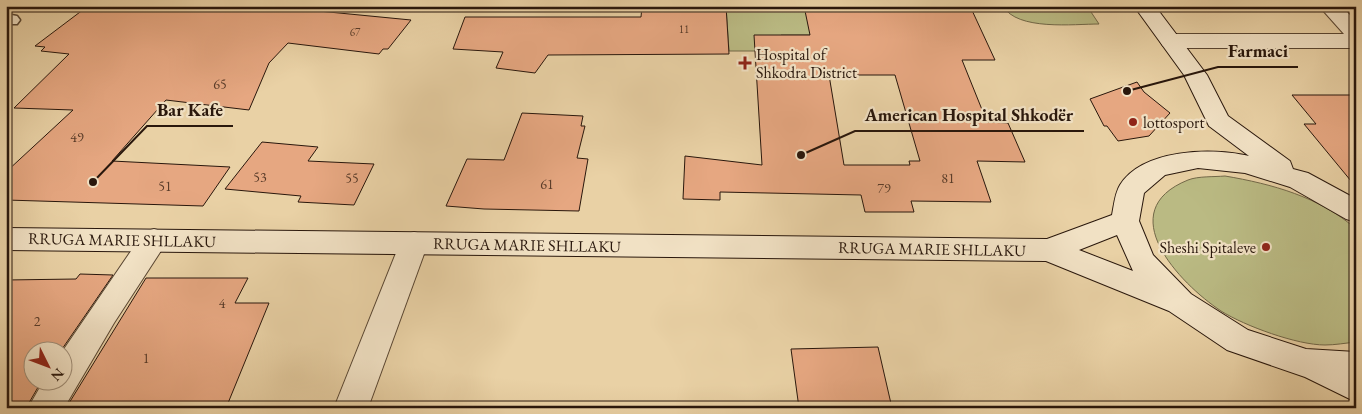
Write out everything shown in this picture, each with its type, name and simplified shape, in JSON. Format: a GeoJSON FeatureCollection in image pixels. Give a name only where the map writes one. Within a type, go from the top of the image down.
{"type":"FeatureCollection","features":[{"type":"Feature","properties":{"kind":"main road"},"geometry":{"type":"LineString","coordinates":[[1144,6],[1171,40],[1212,103],[1218,120],[1299,180],[1353,208]]}},
{"type":"Feature","properties":{"kind":"main road"},"geometry":{"type":"LineString","coordinates":[[1329,6],[1356,34]]}},
{"type":"Feature","properties":{"kind":"main road"},"geometry":{"type":"LineString","coordinates":[[1171,40],[1356,41]]}},
{"type":"Feature","properties":{"kind":"main road"},"geometry":{"type":"LineString","coordinates":[[1198,159],[1218,120]]}},
{"type":"Feature","properties":{"kind":"main road"},"geometry":{"type":"LineString","coordinates":[[1180,303],[1141,261],[1125,221],[1131,189],[1157,168],[1198,159],[1246,164],[1299,180]]}},
{"type":"Feature","properties":{"kind":"main road"},"geometry":{"type":"LineString","coordinates":[[1048,250],[1125,221]]}},
{"type":"Feature","properties":{"kind":"main road","name":"RRUGA MARIE SHLLAKU"},"geometry":{"type":"LineString","coordinates":[[6,239],[1048,250]]}},
{"type":"Feature","properties":{"kind":"main road"},"geometry":{"type":"LineString","coordinates":[[72,365],[103,314],[154,240]]}},
{"type":"Feature","properties":{"kind":"main road"},"geometry":{"type":"LineString","coordinates":[[351,408],[414,243]]}},
{"type":"Feature","properties":{"kind":"main road"},"geometry":{"type":"LineString","coordinates":[[1048,250],[1180,303],[1238,340],[1306,363],[1356,387]]}},
{"type":"Feature","properties":{"kind":"main road"},"geometry":{"type":"LineString","coordinates":[[1306,363],[1356,366]]}},
{"type":"Feature","properties":{"kind":"main road"},"geometry":{"type":"LineString","coordinates":[[45,408],[55,392]]}},
{"type":"Feature","properties":{"kind":"green space"},"geometry":{"type":"Polygon","coordinates":[[[726,6],[804,6],[834,35],[781,35],[783,51],[729,51],[726,6]]]}},
{"type":"Feature","properties":{"kind":"green space"},"geometry":{"type":"Polygon","coordinates":[[[1003,6],[1087,6],[1099,24],[1061,25],[1033,23],[1010,14],[1003,6]]]}},
{"type":"Feature","properties":{"kind":"green space"},"geometry":{"type":"Polygon","coordinates":[[[1225,176],[1295,193],[1327,208],[1356,229],[1356,342],[1329,345],[1313,344],[1286,338],[1257,328],[1231,317],[1204,299],[1172,265],[1160,247],[1154,228],[1155,210],[1166,193],[1188,180],[1201,177],[1225,176]]]}},
{"type":"Feature","properties":{"kind":"building"},"geometry":{"type":"Polygon","coordinates":[[[88,6],[267,6],[411,20],[388,49],[383,49],[379,54],[288,43],[269,63],[249,110],[166,100],[112,161],[230,167],[203,206],[6,200],[6,172],[73,110],[14,108],[69,54],[41,51],[45,47],[35,46],[88,6]]]}},
{"type":"Feature","properties":{"kind":"building"},"geometry":{"type":"Polygon","coordinates":[[[642,6],[726,6],[729,54],[548,55],[535,73],[496,68],[503,52],[453,49],[465,17],[641,17],[642,6]]]}},
{"type":"Feature","properties":{"kind":"building"},"geometry":{"type":"Polygon","coordinates":[[[804,6],[970,6],[995,60],[962,60],[987,122],[1008,123],[1025,162],[977,161],[991,202],[911,201],[914,212],[865,212],[861,195],[720,192],[720,200],[683,199],[685,156],[762,165],[754,35],[810,35],[804,6]],[[829,75],[844,165],[910,165],[909,161],[920,161],[895,75],[829,75]]]}},
{"type":"Feature","properties":{"kind":"building"},"geometry":{"type":"Polygon","coordinates":[[[1137,82],[1144,92],[1170,113],[1149,136],[1118,141],[1107,126],[1104,126],[1090,99],[1137,82]]]}},
{"type":"Feature","properties":{"kind":"building"},"geometry":{"type":"Polygon","coordinates":[[[1292,95],[1356,95],[1356,187],[1304,124],[1316,124],[1292,95]]]}},
{"type":"Feature","properties":{"kind":"building"},"geometry":{"type":"Polygon","coordinates":[[[522,113],[583,116],[581,126],[585,126],[577,158],[588,159],[579,211],[484,209],[446,206],[467,159],[504,160],[522,113]]]}},
{"type":"Feature","properties":{"kind":"building"},"geometry":{"type":"Polygon","coordinates":[[[262,142],[318,147],[308,161],[374,164],[354,205],[298,202],[301,196],[225,189],[262,142]]]}},
{"type":"Feature","properties":{"kind":"building"},"geometry":{"type":"Polygon","coordinates":[[[80,274],[113,275],[67,342],[22,342],[22,392],[35,392],[26,408],[6,408],[6,280],[76,279],[80,274]]]}},
{"type":"Feature","properties":{"kind":"building"},"geometry":{"type":"Polygon","coordinates":[[[146,278],[248,278],[235,303],[269,303],[226,408],[66,408],[146,278]]]}},
{"type":"Feature","properties":{"kind":"building"},"geometry":{"type":"Polygon","coordinates":[[[878,347],[892,408],[799,408],[791,349],[878,347]]]}},
{"type":"Feature","properties":{"kind":"place","name":"Hospital of Shkodra District"},"geometry":{"type":"Point","coordinates":[745,63]}},
{"type":"Feature","properties":{"kind":"place","name":"Farmaci"},"geometry":{"type":"Point","coordinates":[1127,91]}},
{"type":"Feature","properties":{"kind":"place","name":"lottosport"},"geometry":{"type":"Point","coordinates":[1133,122]}},
{"type":"Feature","properties":{"kind":"place","name":"American Hospital Shkodër"},"geometry":{"type":"Point","coordinates":[801,155]}},
{"type":"Feature","properties":{"kind":"place","name":"Bar Kafe"},"geometry":{"type":"Point","coordinates":[93,182]}},
{"type":"Feature","properties":{"kind":"place","name":"Sheshi Spitaleve"},"geometry":{"type":"Point","coordinates":[1266,247]}}]}
